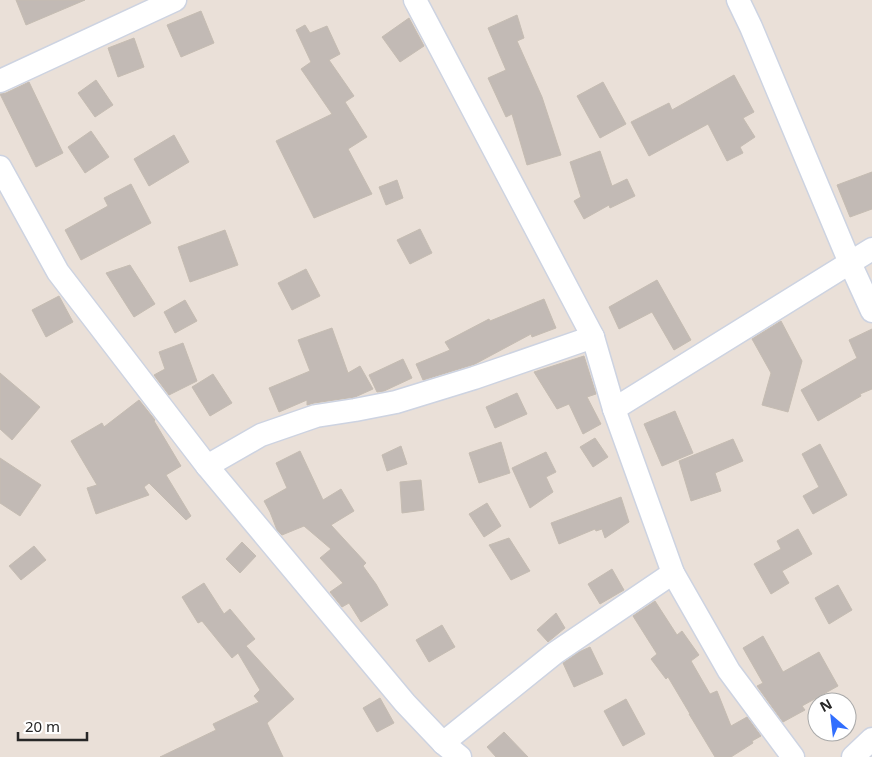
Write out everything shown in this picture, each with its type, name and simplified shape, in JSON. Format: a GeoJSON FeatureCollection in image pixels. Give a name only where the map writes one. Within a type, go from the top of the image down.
{"type":"FeatureCollection","features":[{"type":"Feature","properties":{"kind":"street"},"geometry":{"type":"LineString","coordinates":[[0,81],[175,0]]}},
{"type":"Feature","properties":{"kind":"street"},"geometry":{"type":"LineString","coordinates":[[415,0],[592,337],[614,409],[674,573],[729,671],[793,757]]}},
{"type":"Feature","properties":{"kind":"street"},"geometry":{"type":"LineString","coordinates":[[738,0],[850,263],[872,310]]}},
{"type":"Feature","properties":{"kind":"street"},"geometry":{"type":"LineString","coordinates":[[0,167],[58,272],[207,466],[405,703],[452,750],[555,654],[674,573]]}},
{"type":"Feature","properties":{"kind":"street"},"geometry":{"type":"LineString","coordinates":[[614,409],[872,249]]}},
{"type":"Feature","properties":{"kind":"street"},"geometry":{"type":"LineString","coordinates":[[207,466],[261,435],[316,416],[396,402],[474,378],[592,337]]}},
{"type":"Feature","properties":{"kind":"street"},"geometry":{"type":"LineString","coordinates":[[853,757],[872,738]]}},
{"type":"Feature","properties":{"kind":"building"},"geometry":{"type":"Polygon","coordinates":[[[16,0],[85,0],[26,25],[16,0]]]}},
{"type":"Feature","properties":{"kind":"building"},"geometry":{"type":"Polygon","coordinates":[[[201,11],[214,43],[181,57],[167,25],[201,11]]]}},
{"type":"Feature","properties":{"kind":"building"},"geometry":{"type":"Polygon","coordinates":[[[517,15],[524,38],[517,41],[542,97],[561,155],[527,165],[512,114],[506,117],[488,78],[506,70],[488,28],[517,15]]]}},
{"type":"Feature","properties":{"kind":"building"},"geometry":{"type":"Polygon","coordinates":[[[409,18],[424,46],[400,62],[382,37],[409,18]]]}},
{"type":"Feature","properties":{"kind":"building"},"geometry":{"type":"Polygon","coordinates":[[[305,25],[310,33],[327,26],[340,54],[329,60],[354,96],[345,102],[367,137],[348,149],[372,194],[314,218],[276,141],[332,114],[301,69],[311,62],[296,30],[305,25]]]}},
{"type":"Feature","properties":{"kind":"building"},"geometry":{"type":"Polygon","coordinates":[[[134,38],[144,67],[118,77],[108,48],[134,38]]]}},
{"type":"Feature","properties":{"kind":"building"},"geometry":{"type":"Polygon","coordinates":[[[734,75],[754,112],[743,118],[755,137],[740,147],[743,153],[727,161],[708,124],[649,156],[631,122],[669,103],[672,110],[734,75]]]}},
{"type":"Feature","properties":{"kind":"building"},"geometry":{"type":"Polygon","coordinates":[[[96,80],[113,105],[95,117],[78,93],[96,80]]]}},
{"type":"Feature","properties":{"kind":"building"},"geometry":{"type":"Polygon","coordinates":[[[29,82],[63,153],[36,167],[0,94],[29,82]]]}},
{"type":"Feature","properties":{"kind":"building"},"geometry":{"type":"Polygon","coordinates":[[[603,82],[626,124],[600,138],[577,96],[603,82]]]}},
{"type":"Feature","properties":{"kind":"building"},"geometry":{"type":"Polygon","coordinates":[[[91,131],[109,157],[85,173],[68,147],[91,131]]]}},
{"type":"Feature","properties":{"kind":"building"},"geometry":{"type":"Polygon","coordinates":[[[174,135],[189,162],[149,186],[134,159],[174,135]]]}},
{"type":"Feature","properties":{"kind":"building"},"geometry":{"type":"Polygon","coordinates":[[[600,151],[612,186],[627,179],[635,196],[610,208],[609,205],[584,219],[574,201],[581,197],[570,162],[600,151]]]}},
{"type":"Feature","properties":{"kind":"building"},"geometry":{"type":"Polygon","coordinates":[[[872,172],[872,209],[850,217],[837,185],[872,172]]]}},
{"type":"Feature","properties":{"kind":"building"},"geometry":{"type":"Polygon","coordinates":[[[397,180],[403,198],[386,205],[379,187],[397,180]]]}},
{"type":"Feature","properties":{"kind":"building"},"geometry":{"type":"Polygon","coordinates":[[[131,184],[151,223],[81,260],[65,230],[108,206],[104,198],[131,184]]]}},
{"type":"Feature","properties":{"kind":"building"},"geometry":{"type":"Polygon","coordinates":[[[420,229],[432,253],[410,264],[397,240],[420,229]]]}},
{"type":"Feature","properties":{"kind":"building"},"geometry":{"type":"Polygon","coordinates":[[[225,230],[238,265],[190,282],[178,247],[225,230]]]}},
{"type":"Feature","properties":{"kind":"building"},"geometry":{"type":"Polygon","coordinates":[[[130,265],[155,304],[134,317],[106,273],[130,265]]]}},
{"type":"Feature","properties":{"kind":"building"},"geometry":{"type":"Polygon","coordinates":[[[306,269],[320,296],[292,310],[278,283],[306,269]]]}},
{"type":"Feature","properties":{"kind":"building"},"geometry":{"type":"Polygon","coordinates":[[[657,280],[691,340],[674,350],[652,312],[619,329],[609,307],[657,280]]]}},
{"type":"Feature","properties":{"kind":"building"},"geometry":{"type":"Polygon","coordinates":[[[59,296],[73,322],[46,337],[32,310],[59,296]]]}},
{"type":"Feature","properties":{"kind":"building"},"geometry":{"type":"Polygon","coordinates":[[[544,299],[556,328],[532,337],[531,334],[475,364],[423,380],[416,364],[450,350],[445,342],[489,319],[490,321],[544,299]]]}},
{"type":"Feature","properties":{"kind":"building"},"geometry":{"type":"Polygon","coordinates":[[[185,300],[197,321],[175,333],[164,312],[185,300]]]}},
{"type":"Feature","properties":{"kind":"building"},"geometry":{"type":"Polygon","coordinates":[[[781,321],[802,361],[788,412],[762,405],[771,373],[752,339],[781,321]]]}},
{"type":"Feature","properties":{"kind":"building"},"geometry":{"type":"Polygon","coordinates":[[[332,328],[348,373],[360,366],[373,389],[355,397],[307,405],[307,400],[279,412],[269,388],[310,371],[298,340],[332,328]]]}},
{"type":"Feature","properties":{"kind":"building"},"geometry":{"type":"Polygon","coordinates":[[[872,329],[872,389],[860,394],[861,396],[818,421],[801,390],[857,358],[849,340],[872,329]]]}},
{"type":"Feature","properties":{"kind":"building"},"geometry":{"type":"Polygon","coordinates":[[[183,343],[197,381],[169,395],[154,375],[165,369],[159,352],[183,343]]]}},
{"type":"Feature","properties":{"kind":"building"},"geometry":{"type":"Polygon","coordinates":[[[584,356],[596,394],[587,397],[601,424],[583,434],[569,404],[557,409],[534,372],[584,356]]]}},
{"type":"Feature","properties":{"kind":"building"},"geometry":{"type":"Polygon","coordinates":[[[403,359],[412,378],[384,391],[377,392],[369,375],[403,359]]]}},
{"type":"Feature","properties":{"kind":"building"},"geometry":{"type":"Polygon","coordinates":[[[0,373],[40,407],[12,440],[0,429],[0,373]]]}},
{"type":"Feature","properties":{"kind":"building"},"geometry":{"type":"Polygon","coordinates":[[[213,374],[232,403],[210,416],[192,387],[213,374]]]}},
{"type":"Feature","properties":{"kind":"building"},"geometry":{"type":"Polygon","coordinates":[[[517,393],[527,414],[495,428],[486,407],[517,393]]]}},
{"type":"Feature","properties":{"kind":"building"},"geometry":{"type":"Polygon","coordinates":[[[139,400],[155,420],[181,466],[166,475],[191,516],[186,520],[149,483],[144,487],[149,495],[96,514],[87,488],[97,485],[71,441],[102,423],[104,427],[139,400]]]}},
{"type":"Feature","properties":{"kind":"building"},"geometry":{"type":"Polygon","coordinates":[[[675,411],[693,453],[662,466],[644,424],[675,411]]]}},
{"type":"Feature","properties":{"kind":"building"},"geometry":{"type":"Polygon","coordinates":[[[595,438],[608,457],[593,467],[580,447],[595,438]]]}},
{"type":"Feature","properties":{"kind":"building"},"geometry":{"type":"Polygon","coordinates":[[[733,439],[743,461],[715,473],[721,491],[691,501],[679,461],[733,439]]]}},
{"type":"Feature","properties":{"kind":"building"},"geometry":{"type":"Polygon","coordinates":[[[501,442],[510,473],[479,483],[469,453],[501,442]]]}},
{"type":"Feature","properties":{"kind":"building"},"geometry":{"type":"Polygon","coordinates":[[[820,444],[847,495],[813,514],[803,496],[819,487],[802,454],[820,444]]]}},
{"type":"Feature","properties":{"kind":"building"},"geometry":{"type":"Polygon","coordinates":[[[401,446],[407,464],[387,471],[382,455],[401,446]]]}},
{"type":"Feature","properties":{"kind":"building"},"geometry":{"type":"Polygon","coordinates":[[[300,451],[323,500],[341,489],[354,511],[331,525],[366,563],[363,566],[388,605],[361,622],[349,603],[342,607],[330,592],[343,583],[320,558],[331,549],[304,526],[282,535],[277,530],[264,501],[287,488],[276,463],[300,451]]]}},
{"type":"Feature","properties":{"kind":"building"},"geometry":{"type":"Polygon","coordinates":[[[546,452],[556,472],[546,477],[553,492],[530,508],[512,468],[546,452]]]}},
{"type":"Feature","properties":{"kind":"building"},"geometry":{"type":"Polygon","coordinates":[[[0,458],[41,485],[20,516],[0,503],[0,458]]]}},
{"type":"Feature","properties":{"kind":"building"},"geometry":{"type":"Polygon","coordinates":[[[421,480],[424,510],[402,513],[400,482],[421,480]]]}},
{"type":"Feature","properties":{"kind":"building"},"geometry":{"type":"Polygon","coordinates":[[[621,497],[629,522],[605,538],[602,529],[596,531],[595,529],[559,544],[551,523],[621,497]]]}},
{"type":"Feature","properties":{"kind":"building"},"geometry":{"type":"Polygon","coordinates":[[[487,503],[501,526],[484,537],[469,514],[487,503]]]}},
{"type":"Feature","properties":{"kind":"building"},"geometry":{"type":"Polygon","coordinates":[[[798,529],[812,554],[782,571],[789,583],[771,594],[754,564],[781,549],[777,541],[798,529]]]}},
{"type":"Feature","properties":{"kind":"building"},"geometry":{"type":"Polygon","coordinates":[[[509,538],[530,571],[511,580],[489,545],[509,538]]]}},
{"type":"Feature","properties":{"kind":"building"},"geometry":{"type":"Polygon","coordinates":[[[242,542],[256,556],[240,573],[226,559],[242,542]]]}},
{"type":"Feature","properties":{"kind":"building"},"geometry":{"type":"Polygon","coordinates":[[[34,546],[46,560],[21,580],[9,566],[34,546]]]}},
{"type":"Feature","properties":{"kind":"building"},"geometry":{"type":"Polygon","coordinates":[[[612,569],[624,590],[600,604],[588,584],[612,569]]]}},
{"type":"Feature","properties":{"kind":"building"},"geometry":{"type":"Polygon","coordinates":[[[204,583],[224,614],[230,609],[255,639],[246,646],[294,699],[267,723],[283,757],[160,757],[216,730],[213,724],[259,702],[254,696],[260,690],[238,653],[232,658],[202,621],[198,623],[182,597],[204,583]]]}},
{"type":"Feature","properties":{"kind":"building"},"geometry":{"type":"Polygon","coordinates":[[[838,585],[852,610],[829,624],[815,598],[838,585]]]}},
{"type":"Feature","properties":{"kind":"building"},"geometry":{"type":"Polygon","coordinates":[[[655,601],[677,635],[682,631],[699,655],[691,661],[710,694],[717,691],[731,726],[747,717],[761,736],[731,757],[715,757],[668,677],[666,679],[651,659],[657,654],[633,616],[655,601]]]}},
{"type":"Feature","properties":{"kind":"building"},"geometry":{"type":"Polygon","coordinates":[[[556,613],[565,628],[548,642],[537,630],[556,613]]]}},
{"type":"Feature","properties":{"kind":"building"},"geometry":{"type":"Polygon","coordinates":[[[442,625],[455,647],[429,662],[416,640],[442,625]]]}},
{"type":"Feature","properties":{"kind":"building"},"geometry":{"type":"Polygon","coordinates":[[[763,636],[783,672],[819,652],[838,686],[827,692],[807,692],[807,703],[802,706],[805,710],[783,722],[757,686],[763,683],[743,648],[763,636]]]}},
{"type":"Feature","properties":{"kind":"building"},"geometry":{"type":"Polygon","coordinates":[[[590,647],[603,674],[574,687],[563,663],[590,647]]]}},
{"type":"Feature","properties":{"kind":"building"},"geometry":{"type":"Polygon","coordinates":[[[380,698],[394,723],[377,732],[363,708],[380,698]]]}},
{"type":"Feature","properties":{"kind":"building"},"geometry":{"type":"Polygon","coordinates":[[[626,699],[645,734],[623,746],[604,711],[626,699]]]}},
{"type":"Feature","properties":{"kind":"building"},"geometry":{"type":"Polygon","coordinates":[[[504,732],[528,757],[496,757],[487,747],[504,732]]]}}]}
